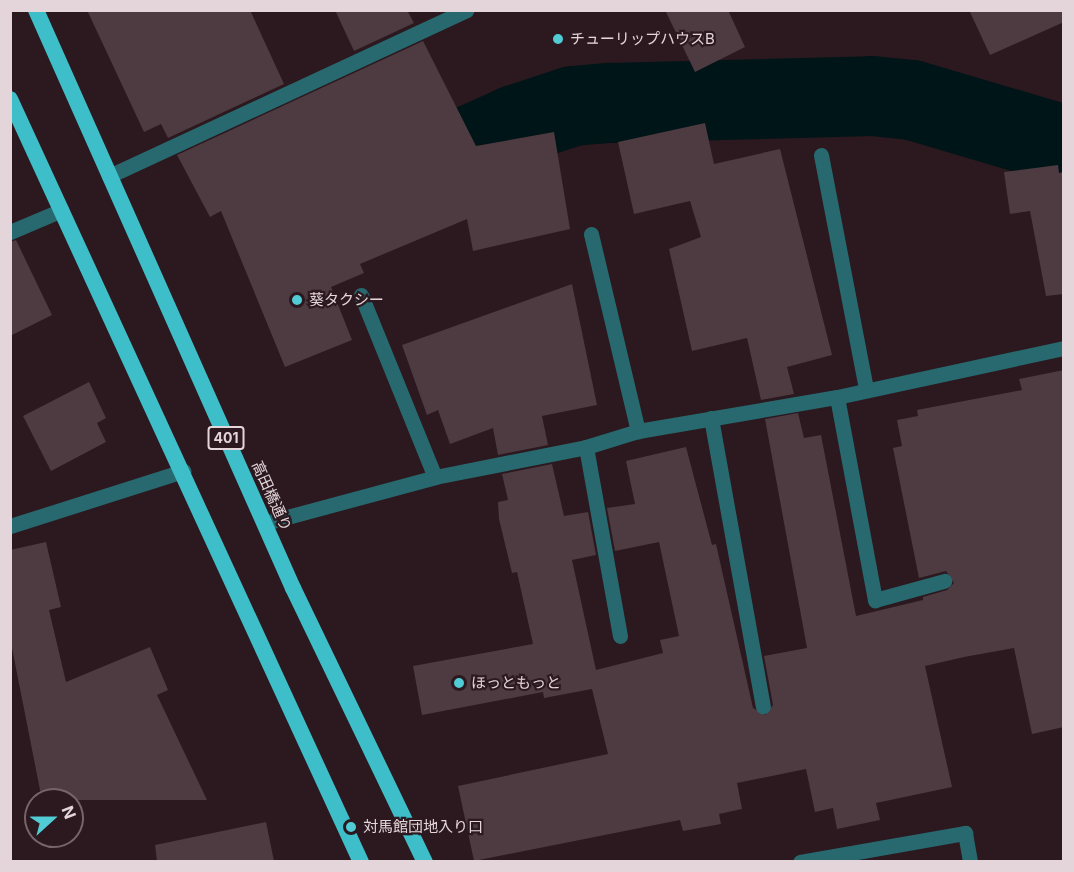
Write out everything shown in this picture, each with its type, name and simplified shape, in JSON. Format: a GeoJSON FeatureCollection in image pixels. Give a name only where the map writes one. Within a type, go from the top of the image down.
{"type":"FeatureCollection","features":[{"type":"Feature","properties":{"kind":"highway","name":"高田橋通り"},"geometry":{"type":"LineString","coordinates":[[36,10],[265,523],[425,861]]}},
{"type":"Feature","properties":{"kind":"highway"},"geometry":{"type":"LineString","coordinates":[[10,99],[183,471],[245,616],[362,861]]}},
{"type":"Feature","properties":{"kind":"street"},"geometry":{"type":"LineString","coordinates":[[109,176],[466,10]]}},
{"type":"Feature","properties":{"kind":"street"},"geometry":{"type":"LineString","coordinates":[[820,155],[866,389]]}},
{"type":"Feature","properties":{"kind":"street"},"geometry":{"type":"LineString","coordinates":[[10,232],[62,210]]}},
{"type":"Feature","properties":{"kind":"street"},"geometry":{"type":"LineString","coordinates":[[591,234],[638,431]]}},
{"type":"Feature","properties":{"kind":"street"},"geometry":{"type":"LineString","coordinates":[[361,295],[435,477]]}},
{"type":"Feature","properties":{"kind":"street"},"geometry":{"type":"LineString","coordinates":[[265,523],[435,477],[585,447],[638,431],[837,397],[1064,348]]}},
{"type":"Feature","properties":{"kind":"street"},"geometry":{"type":"LineString","coordinates":[[837,397],[875,600],[944,581]]}},
{"type":"Feature","properties":{"kind":"street"},"geometry":{"type":"LineString","coordinates":[[711,418],[763,706]]}},
{"type":"Feature","properties":{"kind":"street"},"geometry":{"type":"LineString","coordinates":[[585,447],[620,636]]}},
{"type":"Feature","properties":{"kind":"street"},"geometry":{"type":"LineString","coordinates":[[10,526],[183,471]]}},
{"type":"Feature","properties":{"kind":"street"},"geometry":{"type":"LineString","coordinates":[[800,861],[965,833],[970,861]]}},
{"type":"Feature","properties":{"kind":"building"},"geometry":{"type":"Polygon","coordinates":[[[87,10],[250,10],[284,84],[168,138],[161,124],[144,132],[87,10]]]}},
{"type":"Feature","properties":{"kind":"building"},"geometry":{"type":"Polygon","coordinates":[[[335,10],[407,10],[414,23],[354,51],[335,10]]]}},
{"type":"Feature","properties":{"kind":"building"},"geometry":{"type":"Polygon","coordinates":[[[665,10],[728,10],[745,47],[695,72],[665,10]]]}},
{"type":"Feature","properties":{"kind":"building"},"geometry":{"type":"Polygon","coordinates":[[[969,10],[1064,10],[1064,22],[990,55],[969,10]]]}},
{"type":"Feature","properties":{"kind":"building"},"geometry":{"type":"Polygon","coordinates":[[[423,41],[476,146],[554,132],[570,229],[473,251],[467,219],[360,264],[364,273],[331,287],[352,340],[285,367],[221,211],[210,217],[177,155],[423,41]]]}},
{"type":"Feature","properties":{"kind":"building"},"geometry":{"type":"Polygon","coordinates":[[[705,123],[714,164],[780,149],[832,355],[787,367],[794,394],[761,400],[747,338],[692,351],[669,249],[701,237],[690,201],[634,214],[618,142],[705,123]]]}},
{"type":"Feature","properties":{"kind":"building"},"geometry":{"type":"Polygon","coordinates":[[[1058,165],[1059,173],[1064,172],[1064,294],[1046,296],[1030,211],[1010,214],[1004,172],[1058,165]]]}},
{"type":"Feature","properties":{"kind":"building"},"geometry":{"type":"Polygon","coordinates":[[[16,240],[52,315],[10,336],[10,242],[16,240]]]}},
{"type":"Feature","properties":{"kind":"building"},"geometry":{"type":"Polygon","coordinates":[[[572,284],[597,405],[542,416],[548,445],[498,455],[493,428],[450,444],[438,410],[427,415],[402,345],[572,284]]]}},
{"type":"Feature","properties":{"kind":"building"},"geometry":{"type":"Polygon","coordinates":[[[1064,370],[1064,727],[1032,734],[1014,648],[964,657],[925,666],[952,787],[876,803],[880,820],[837,829],[833,808],[815,812],[806,769],[737,783],[742,809],[719,814],[721,824],[683,831],[680,820],[474,861],[458,786],[608,754],[592,689],[544,698],[543,692],[422,715],[413,666],[533,644],[517,572],[512,573],[499,519],[498,502],[508,500],[502,474],[552,464],[564,516],[588,512],[596,555],[572,560],[596,670],[663,653],[660,640],[679,636],[659,542],[615,551],[607,508],[635,504],[626,461],[686,447],[712,545],[716,544],[753,708],[765,715],[773,705],[764,656],[807,648],[765,419],[798,413],[804,438],[821,435],[856,616],[923,600],[923,597],[947,590],[954,583],[946,571],[919,578],[893,448],[902,446],[897,420],[918,416],[917,410],[1022,390],[1019,379],[1064,370]]]}},
{"type":"Feature","properties":{"kind":"building"},"geometry":{"type":"Polygon","coordinates":[[[89,382],[106,418],[97,423],[106,442],[51,471],[23,416],[89,382]]]}},
{"type":"Feature","properties":{"kind":"building"},"geometry":{"type":"Polygon","coordinates":[[[46,542],[61,607],[49,610],[66,682],[150,647],[168,690],[157,695],[207,800],[84,800],[84,788],[40,788],[10,638],[10,550],[46,542]]]}},
{"type":"Feature","properties":{"kind":"building"},"geometry":{"type":"Polygon","coordinates":[[[266,822],[274,861],[157,861],[155,845],[266,822]]]}},
{"type":"Feature","properties":{"kind":"waterway"},"geometry":{"type":"LineString","coordinates":[[375,188],[515,125],[573,106],[609,103],[872,96],[912,100],[1064,145]]}},
{"type":"Feature","properties":{"kind":"place","name":"チューリップハウスB"},"geometry":{"type":"Point","coordinates":[558,39]}},
{"type":"Feature","properties":{"kind":"place","name":"葵タクシー"},"geometry":{"type":"Point","coordinates":[297,300]}},
{"type":"Feature","properties":{"kind":"place","name":"ほっともっと"},"geometry":{"type":"Point","coordinates":[459,683]}},
{"type":"Feature","properties":{"kind":"place","name":"対馬館団地入り口"},"geometry":{"type":"Point","coordinates":[351,827]}}]}
